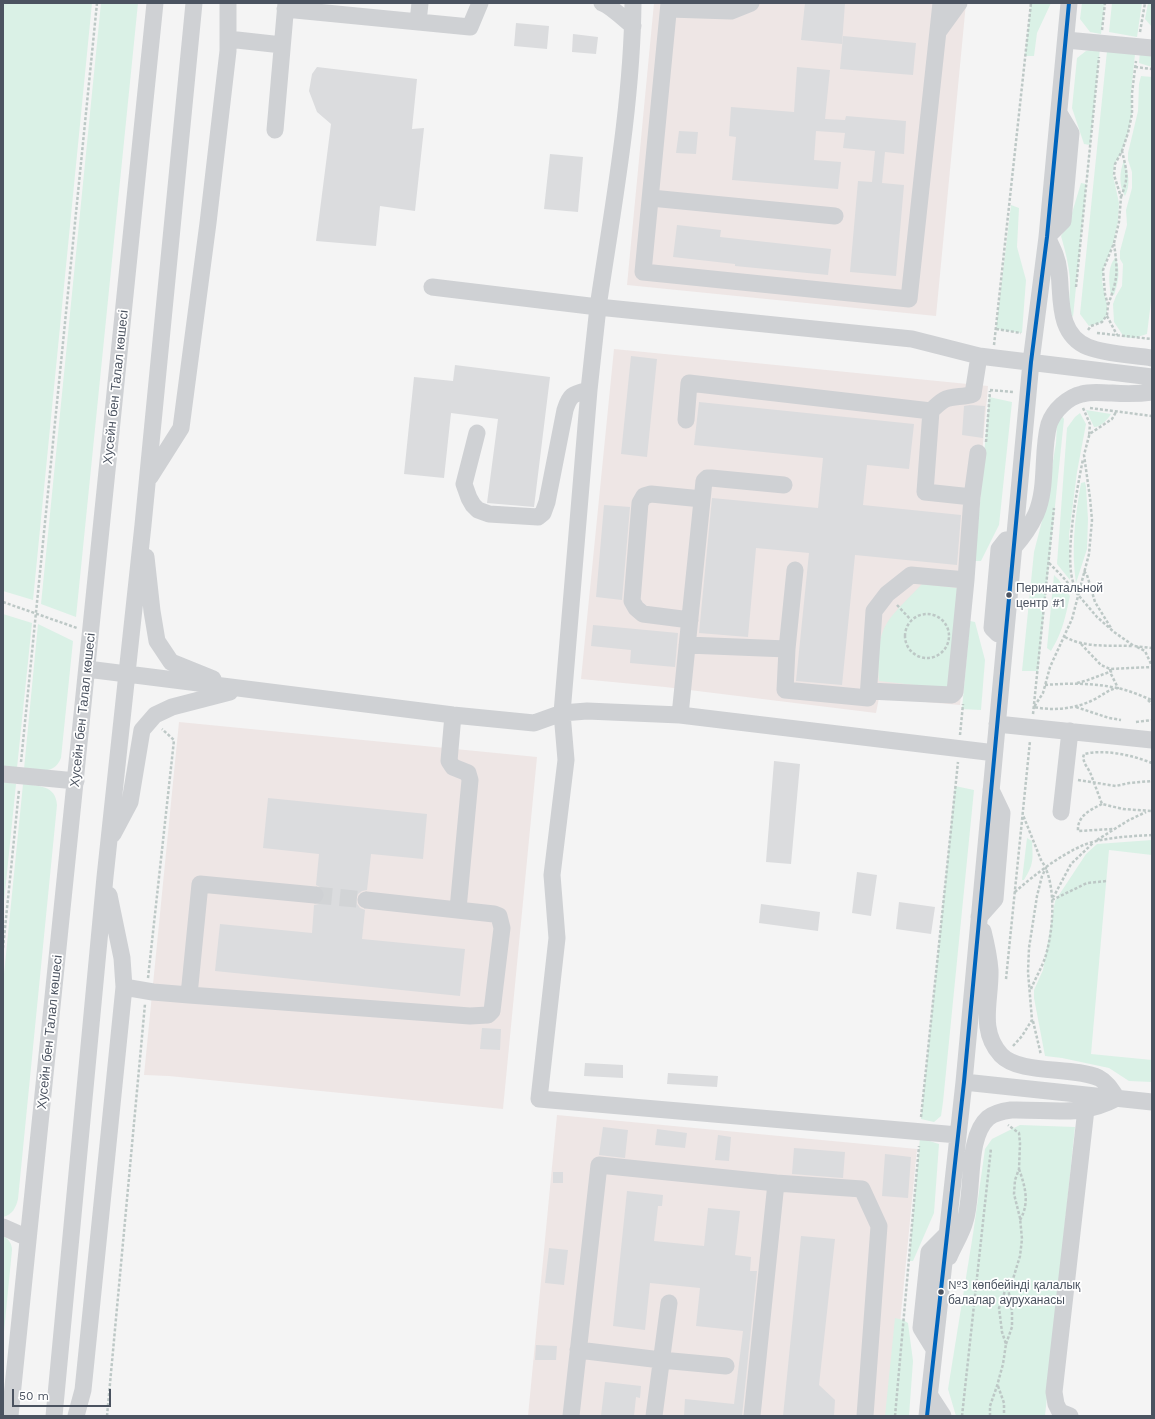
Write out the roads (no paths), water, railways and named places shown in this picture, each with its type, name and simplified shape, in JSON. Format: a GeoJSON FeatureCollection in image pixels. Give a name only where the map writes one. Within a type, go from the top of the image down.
{"type":"FeatureCollection","features":[{"type":"Feature","properties":{"kind":"street","name":"Хусейн бен Талал көшесі"},"geometry":{"type":"LineString","coordinates":[[10,1416],[155,3]]}},
{"type":"Feature","properties":{"kind":"street"},"geometry":{"type":"LineString","coordinates":[[54,1416],[105,878],[143,525],[194,3]]}},
{"type":"Feature","properties":{"kind":"street"},"geometry":{"type":"LineString","coordinates":[[147,481],[181,428],[210,207],[228,51],[228,3]]}},
{"type":"Feature","properties":{"kind":"street"},"geometry":{"type":"LineString","coordinates":[[418,22],[420,3]]}},
{"type":"Feature","properties":{"kind":"street"},"geometry":{"type":"LineString","coordinates":[[275,130],[285,6],[470,27],[480,3]]}},
{"type":"Feature","properties":{"kind":"street"},"geometry":{"type":"LineString","coordinates":[[602,3],[606,4],[633,26]]}},
{"type":"Feature","properties":{"kind":"street"},"geometry":{"type":"LineString","coordinates":[[633,3],[633,26],[623,135],[598,307],[588,390],[562,713],[566,760],[552,875],[556,938],[539,1099],[958,1135]]}},
{"type":"Feature","properties":{"kind":"street"},"geometry":{"type":"LineString","coordinates":[[751,3],[731,11],[669,6],[643,272],[908,299],[941,3]]}},
{"type":"Feature","properties":{"kind":"street"},"geometry":{"type":"LineString","coordinates":[[938,32],[959,3]]}},
{"type":"Feature","properties":{"kind":"street"},"geometry":{"type":"LineString","coordinates":[[964,1082],[960,1056],[998,634],[1047,237],[1069,3]]}},
{"type":"Feature","properties":{"kind":"street"},"geometry":{"type":"LineString","coordinates":[[228,39],[282,45]]}},
{"type":"Feature","properties":{"kind":"street"},"geometry":{"type":"LineString","coordinates":[[1066,40],[1144,47]]}},
{"type":"Feature","properties":{"kind":"street"},"geometry":{"type":"LineString","coordinates":[[651,198],[835,216]]}},
{"type":"Feature","properties":{"kind":"street"},"geometry":{"type":"LineString","coordinates":[[1047,237],[1057,258],[1060,305],[1064,320],[1073,336],[1082,344],[1097,350],[1152,358]]}},
{"type":"Feature","properties":{"kind":"street"},"geometry":{"type":"LineString","coordinates":[[432,288],[598,307],[912,339],[986,357],[1152,377]]}},
{"type":"Feature","properties":{"kind":"street"},"geometry":{"type":"LineString","coordinates":[[972,497],[925,492],[931,411],[945,399],[973,394],[986,357]]}},
{"type":"Feature","properties":{"kind":"street"},"geometry":{"type":"LineString","coordinates":[[686,420],[689,383],[931,411]]}},
{"type":"Feature","properties":{"kind":"street"},"geometry":{"type":"LineString","coordinates":[[477,433],[464,484],[473,505],[478,510],[489,514],[538,517],[543,513],[547,502],[568,401],[575,393],[588,390]]}},
{"type":"Feature","properties":{"kind":"street"},"geometry":{"type":"LineString","coordinates":[[1010,544],[1026,533],[1036,514],[1044,478],[1046,444],[1050,423],[1057,410],[1072,397],[1083,394],[1096,392],[1137,394],[1152,392]]}},
{"type":"Feature","properties":{"kind":"street"},"geometry":{"type":"LineString","coordinates":[[868,691],[952,695],[955,692],[966,580],[972,497],[982,448]]}},
{"type":"Feature","properties":{"kind":"street"},"geometry":{"type":"LineString","coordinates":[[680,715],[704,481],[707,478],[711,478],[784,485]]}},
{"type":"Feature","properties":{"kind":"street"},"geometry":{"type":"LineString","coordinates":[[690,620],[643,614],[636,608],[632,601],[640,503],[644,496],[651,494],[702,499]]}},
{"type":"Feature","properties":{"kind":"street"},"geometry":{"type":"LineString","coordinates":[[143,525],[156,641],[171,662],[239,689]]}},
{"type":"Feature","properties":{"kind":"street"},"geometry":{"type":"LineString","coordinates":[[928,1416],[934,1349],[964,1082],[997,724],[1010,544]]}},
{"type":"Feature","properties":{"kind":"street"},"geometry":{"type":"LineString","coordinates":[[795,570],[787,649],[785,690],[868,698],[874,611],[887,594],[911,575],[966,580]]}},
{"type":"Feature","properties":{"kind":"street"},"geometry":{"type":"LineString","coordinates":[[688,645],[787,649]]}},
{"type":"Feature","properties":{"kind":"street"},"geometry":{"type":"LineString","coordinates":[[87,669],[453,715],[534,723],[562,713],[587,711],[680,715],[959,750],[987,752]]}},
{"type":"Feature","properties":{"kind":"street"},"geometry":{"type":"LineString","coordinates":[[109,842],[130,802],[142,730],[155,715],[172,707],[239,689]]}},
{"type":"Feature","properties":{"kind":"street"},"geometry":{"type":"LineString","coordinates":[[453,715],[449,761],[453,767],[468,773],[470,780],[458,909]]}},
{"type":"Feature","properties":{"kind":"street"},"geometry":{"type":"LineString","coordinates":[[997,724],[1152,740]]}},
{"type":"Feature","properties":{"kind":"street"},"geometry":{"type":"LineString","coordinates":[[1061,812],[1070,731]]}},
{"type":"Feature","properties":{"kind":"street"},"geometry":{"type":"LineString","coordinates":[[3,774],[76,781]]}},
{"type":"Feature","properties":{"kind":"street"},"geometry":{"type":"LineString","coordinates":[[76,1416],[83,1390],[124,987],[122,958],[105,878]]}},
{"type":"Feature","properties":{"kind":"street"},"geometry":{"type":"LineString","coordinates":[[189,995],[200,884],[315,895]]}},
{"type":"Feature","properties":{"kind":"street"},"geometry":{"type":"LineString","coordinates":[[124,987],[189,995],[470,1016],[488,1015],[492,1011],[502,928],[499,916],[458,909],[366,900]]}},
{"type":"Feature","properties":{"kind":"street"},"geometry":{"type":"LineString","coordinates":[[979,917],[986,941],[990,970],[987,1023],[989,1035],[997,1050],[1006,1059],[1024,1066],[1080,1073],[1099,1078],[1109,1086],[1117,1098]]}},
{"type":"Feature","properties":{"kind":"street"},"geometry":{"type":"LineString","coordinates":[[964,1082],[1152,1102]]}},
{"type":"Feature","properties":{"kind":"street"},"geometry":{"type":"LineString","coordinates":[[943,1269],[965,1221],[970,1196],[975,1142],[977,1134],[989,1118],[1011,1110],[1062,1112],[1086,1109],[1104,1105],[1117,1098]]}},
{"type":"Feature","properties":{"kind":"street"},"geometry":{"type":"LineString","coordinates":[[1070,1416],[1060,1412],[1056,1404],[1054,1392],[1086,1109]]}},
{"type":"Feature","properties":{"kind":"street"},"geometry":{"type":"LineString","coordinates":[[571,1416],[599,1165],[776,1183],[862,1188],[879,1226],[865,1416]]}},
{"type":"Feature","properties":{"kind":"street"},"geometry":{"type":"LineString","coordinates":[[752,1416],[776,1183]]}},
{"type":"Feature","properties":{"kind":"street"},"geometry":{"type":"LineString","coordinates":[[3,1227],[28,1238]]}},
{"type":"Feature","properties":{"kind":"street"},"geometry":{"type":"LineString","coordinates":[[934,1349],[921,1328],[929,1252],[947,1234]]}},
{"type":"Feature","properties":{"kind":"street"},"geometry":{"type":"LineString","coordinates":[[654,1416],[669,1303]]}},
{"type":"Feature","properties":{"kind":"street"},"geometry":{"type":"LineString","coordinates":[[578,1350],[726,1366]]}},
{"type":"Feature","properties":{"kind":"street"},"geometry":{"type":"LineString","coordinates":[[930,1396],[943,1416]]}},
{"type":"Feature","properties":{"kind":"tunnel"},"geometry":{"type":"LineString","coordinates":[[315,895],[366,900]]}},
{"type":"Feature","properties":{"kind":"place","name":"Перинатальной центр #1"},"geometry":{"type":"Point","coordinates":[1009,595]}},
{"type":"Feature","properties":{"kind":"place","name":"№3 көпбейінді қалалық балалар ауруханасы"},"geometry":{"type":"Point","coordinates":[941,1292]}}]}
